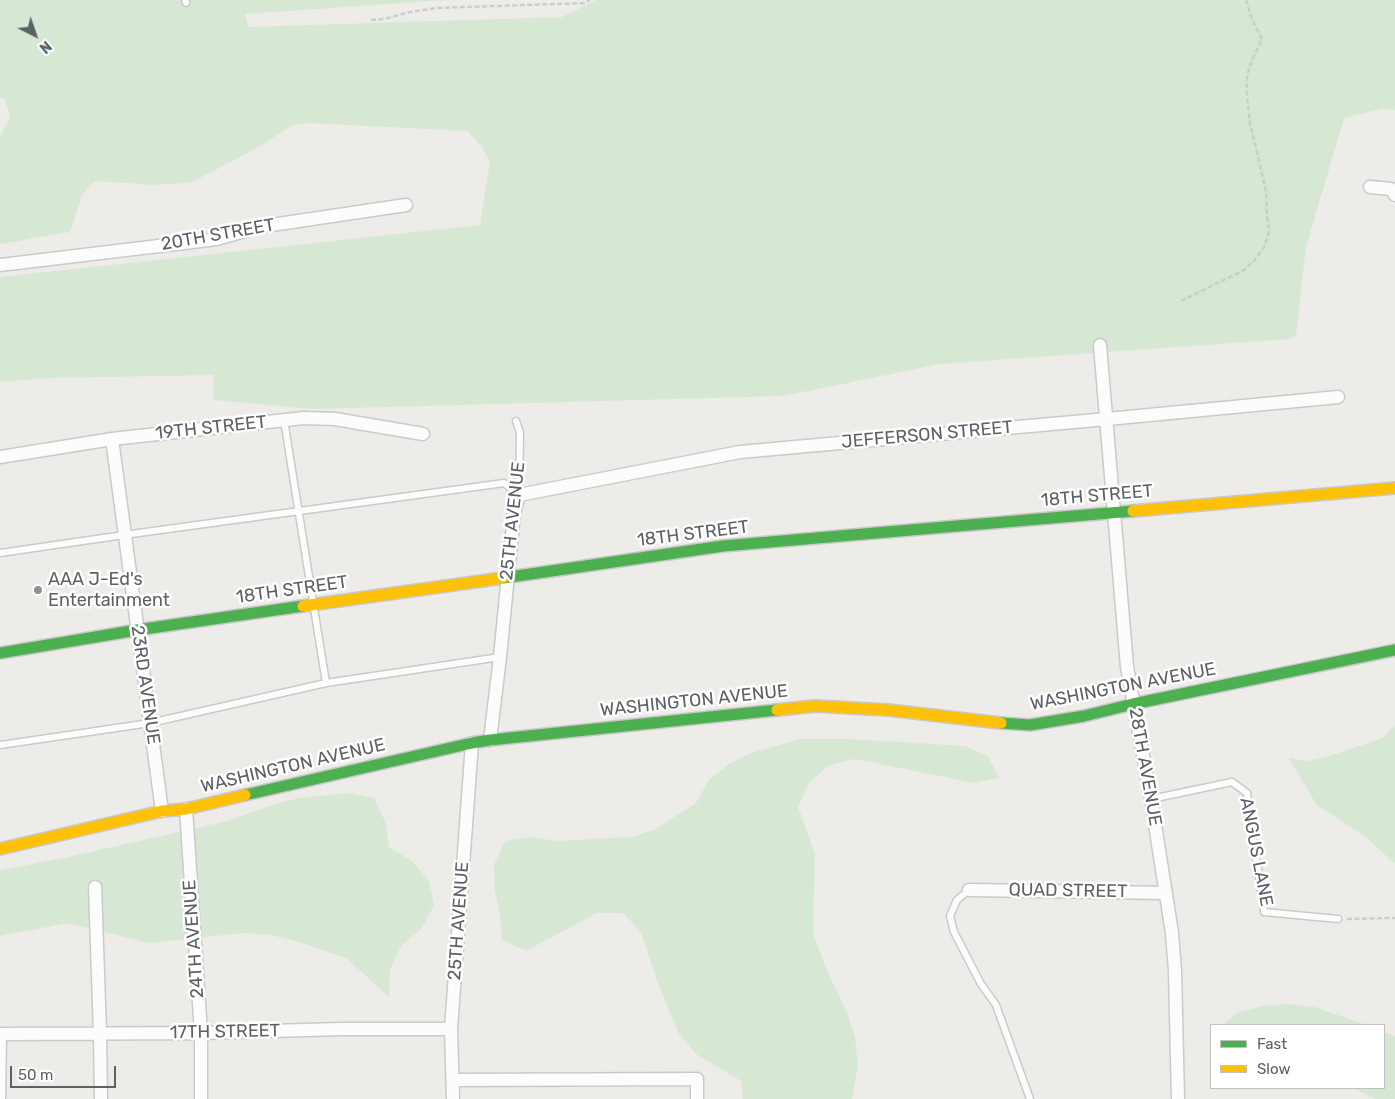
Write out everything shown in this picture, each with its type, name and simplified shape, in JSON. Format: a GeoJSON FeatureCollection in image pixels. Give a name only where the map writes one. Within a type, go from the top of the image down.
{"type":"FeatureCollection","features":[{"type":"Feature","properties":{"kind":"street"},"geometry":{"type":"LineString","coordinates":[[1370,187],[1391,189],[1395,195]]}},
{"type":"Feature","properties":{"kind":"street","name":"20TH STREET"},"geometry":{"type":"LineString","coordinates":[[0,265],[217,239],[258,227],[406,205]]}},
{"type":"Feature","properties":{"kind":"street","name":"28TH AVENUE"},"geometry":{"type":"LineString","coordinates":[[1100,345],[1127,667],[1151,799],[1172,933],[1178,1099]]}},
{"type":"Feature","properties":{"kind":"street","name":"JEFFERSON STREET"},"geometry":{"type":"LineString","coordinates":[[519,495],[740,452],[1338,398]]}},
{"type":"Feature","properties":{"kind":"street","name":"19TH STREET"},"geometry":{"type":"LineString","coordinates":[[0,457],[112,439],[304,418],[335,419],[423,434]]}},
{"type":"Feature","properties":{"kind":"street","name":"23RD AVENUE"},"geometry":{"type":"LineString","coordinates":[[112,439],[162,811]]}},
{"type":"Feature","properties":{"kind":"street","name":"18TH STREET"},"geometry":{"type":"LineString","coordinates":[[0,652],[138,630],[723,546],[1395,488]]}},
{"type":"Feature","properties":{"kind":"street","name":"25TH AVENUE"},"geometry":{"type":"LineString","coordinates":[[490,740],[514,514],[519,495]]}},
{"type":"Feature","properties":{"kind":"street","name":"WASHINGTON AVENUE"},"geometry":{"type":"LineString","coordinates":[[0,849],[162,811],[186,808],[490,740],[816,706],[888,710],[980,722],[1030,725],[1084,716],[1133,704],[1395,650]]}},
{"type":"Feature","properties":{"kind":"street","name":"25TH AVENUE"},"geometry":{"type":"LineString","coordinates":[[453,1099],[451,1028],[472,743]]}},
{"type":"Feature","properties":{"kind":"street","name":"24TH AVENUE"},"geometry":{"type":"LineString","coordinates":[[186,808],[201,1033],[201,1099]]}},
{"type":"Feature","properties":{"kind":"street"},"geometry":{"type":"LineString","coordinates":[[95,888],[101,1099]]}},
{"type":"Feature","properties":{"kind":"street","name":"QUAD STREET"},"geometry":{"type":"LineString","coordinates":[[970,890],[1166,893]]}},
{"type":"Feature","properties":{"kind":"street","name":"17TH STREET"},"geometry":{"type":"LineString","coordinates":[[1,1034],[201,1033],[451,1028]]}},
{"type":"Feature","properties":{"kind":"street"},"geometry":{"type":"LineString","coordinates":[[453,1080],[697,1079],[697,1099]]}},
{"type":"Feature","properties":{"kind":"lane"},"geometry":{"type":"LineString","coordinates":[[284,420],[326,683]]}},
{"type":"Feature","properties":{"kind":"lane","name":"25TH AVENUE"},"geometry":{"type":"LineString","coordinates":[[516,421],[520,432],[519,495]]}},
{"type":"Feature","properties":{"kind":"lane"},"geometry":{"type":"LineString","coordinates":[[0,553],[504,483],[519,495]]}},
{"type":"Feature","properties":{"kind":"lane"},"geometry":{"type":"LineString","coordinates":[[0,745],[150,723],[326,683],[500,657]]}},
{"type":"Feature","properties":{"kind":"lane","name":"ANGUS LANE"},"geometry":{"type":"LineString","coordinates":[[1151,799],[1232,782],[1247,792],[1264,912],[1338,919]]}},
{"type":"Feature","properties":{"kind":"lane"},"geometry":{"type":"LineString","coordinates":[[970,890],[957,900],[950,916],[954,932],[981,984],[996,1006],[1030,1099]]}},
{"type":"Feature","properties":{"kind":"lane"},"geometry":{"type":"LineString","coordinates":[[1,1034],[2,1099]]}},
{"type":"Feature","properties":{"kind":"path"},"geometry":{"type":"LineString","coordinates":[[370,20],[437,8],[584,3],[590,0]]}},
{"type":"Feature","properties":{"kind":"path"},"geometry":{"type":"LineString","coordinates":[[1181,301],[1244,270],[1259,254],[1268,236],[1266,190],[1250,123],[1247,95],[1247,75],[1262,39],[1252,19],[1246,0]]}},
{"type":"Feature","properties":{"kind":"path"},"geometry":{"type":"LineString","coordinates":[[1338,919],[1395,918]]}},
{"type":"Feature","properties":{"kind":"green space"},"geometry":{"type":"Polygon","coordinates":[[[0,0],[447,0],[245,14],[248,27],[562,17],[596,0],[1395,0],[1395,110],[1382,109],[1344,118],[1306,247],[1296,335],[1289,339],[941,364],[783,396],[313,409],[214,400],[213,375],[50,378],[0,382],[0,277],[480,225],[490,161],[481,146],[467,131],[308,123],[291,126],[259,147],[192,182],[155,185],[95,181],[82,195],[70,232],[0,244],[0,137],[10,117],[5,99],[0,99],[0,0]]]}},
{"type":"Feature","properties":{"kind":"green space"},"geometry":{"type":"Polygon","coordinates":[[[1395,725],[1395,864],[1368,839],[1316,804],[1289,758],[1307,761],[1323,758],[1383,738],[1395,725]]]}},
{"type":"Feature","properties":{"kind":"green space"},"geometry":{"type":"Polygon","coordinates":[[[801,739],[850,739],[965,746],[988,756],[999,778],[974,783],[855,759],[829,765],[809,783],[798,807],[815,854],[813,933],[825,966],[847,1013],[855,1038],[858,1064],[852,1099],[743,1099],[741,1081],[696,1054],[679,1034],[658,983],[641,932],[623,913],[597,913],[526,951],[502,940],[495,890],[494,865],[505,841],[531,837],[556,841],[631,837],[654,830],[696,803],[709,780],[729,764],[751,753],[801,739]]]}},
{"type":"Feature","properties":{"kind":"green space"},"geometry":{"type":"Polygon","coordinates":[[[350,793],[374,798],[385,821],[389,847],[412,861],[429,881],[434,905],[422,928],[401,946],[390,970],[389,997],[346,958],[296,941],[271,935],[244,933],[149,943],[68,923],[0,936],[0,870],[64,858],[227,821],[275,804],[299,798],[350,793]]]}},
{"type":"Feature","properties":{"kind":"green space"},"geometry":{"type":"Polygon","coordinates":[[[1288,1004],[1314,1007],[1364,1024],[1224,1024],[1238,1012],[1263,1006],[1288,1004]]]}},
{"type":"Feature","properties":{"kind":"green space"},"geometry":{"type":"Polygon","coordinates":[[[1385,1032],[1395,1036],[1395,1099],[1376,1099],[1354,1089],[1385,1089],[1385,1032]]]}},
{"type":"Feature","properties":{"kind":"traffic: fast"},"geometry":{"type":"LineString","coordinates":[[503,578],[723,546],[1133,511]]}},
{"type":"Feature","properties":{"kind":"traffic: fast"},"geometry":{"type":"LineString","coordinates":[[0,653],[137,630],[303,606]]}},
{"type":"Feature","properties":{"kind":"traffic: fast"},"geometry":{"type":"LineString","coordinates":[[1001,723],[1030,725],[1084,716],[1133,704],[1395,650]]}},
{"type":"Feature","properties":{"kind":"traffic: fast"},"geometry":{"type":"LineString","coordinates":[[245,795],[490,740],[777,710]]}},
{"type":"Feature","properties":{"kind":"traffic: slow"},"geometry":{"type":"LineString","coordinates":[[1133,511],[1395,488]]}},
{"type":"Feature","properties":{"kind":"traffic: slow"},"geometry":{"type":"LineString","coordinates":[[303,606],[503,578]]}},
{"type":"Feature","properties":{"kind":"traffic: slow"},"geometry":{"type":"LineString","coordinates":[[777,710],[815,706],[888,710],[1001,723]]}},
{"type":"Feature","properties":{"kind":"traffic: slow"},"geometry":{"type":"LineString","coordinates":[[0,849],[162,811],[186,809],[245,795]]}},
{"type":"Feature","properties":{"kind":"place","name":"AAA J-Ed's Entertainment"},"geometry":{"type":"Point","coordinates":[38,590]}}]}
